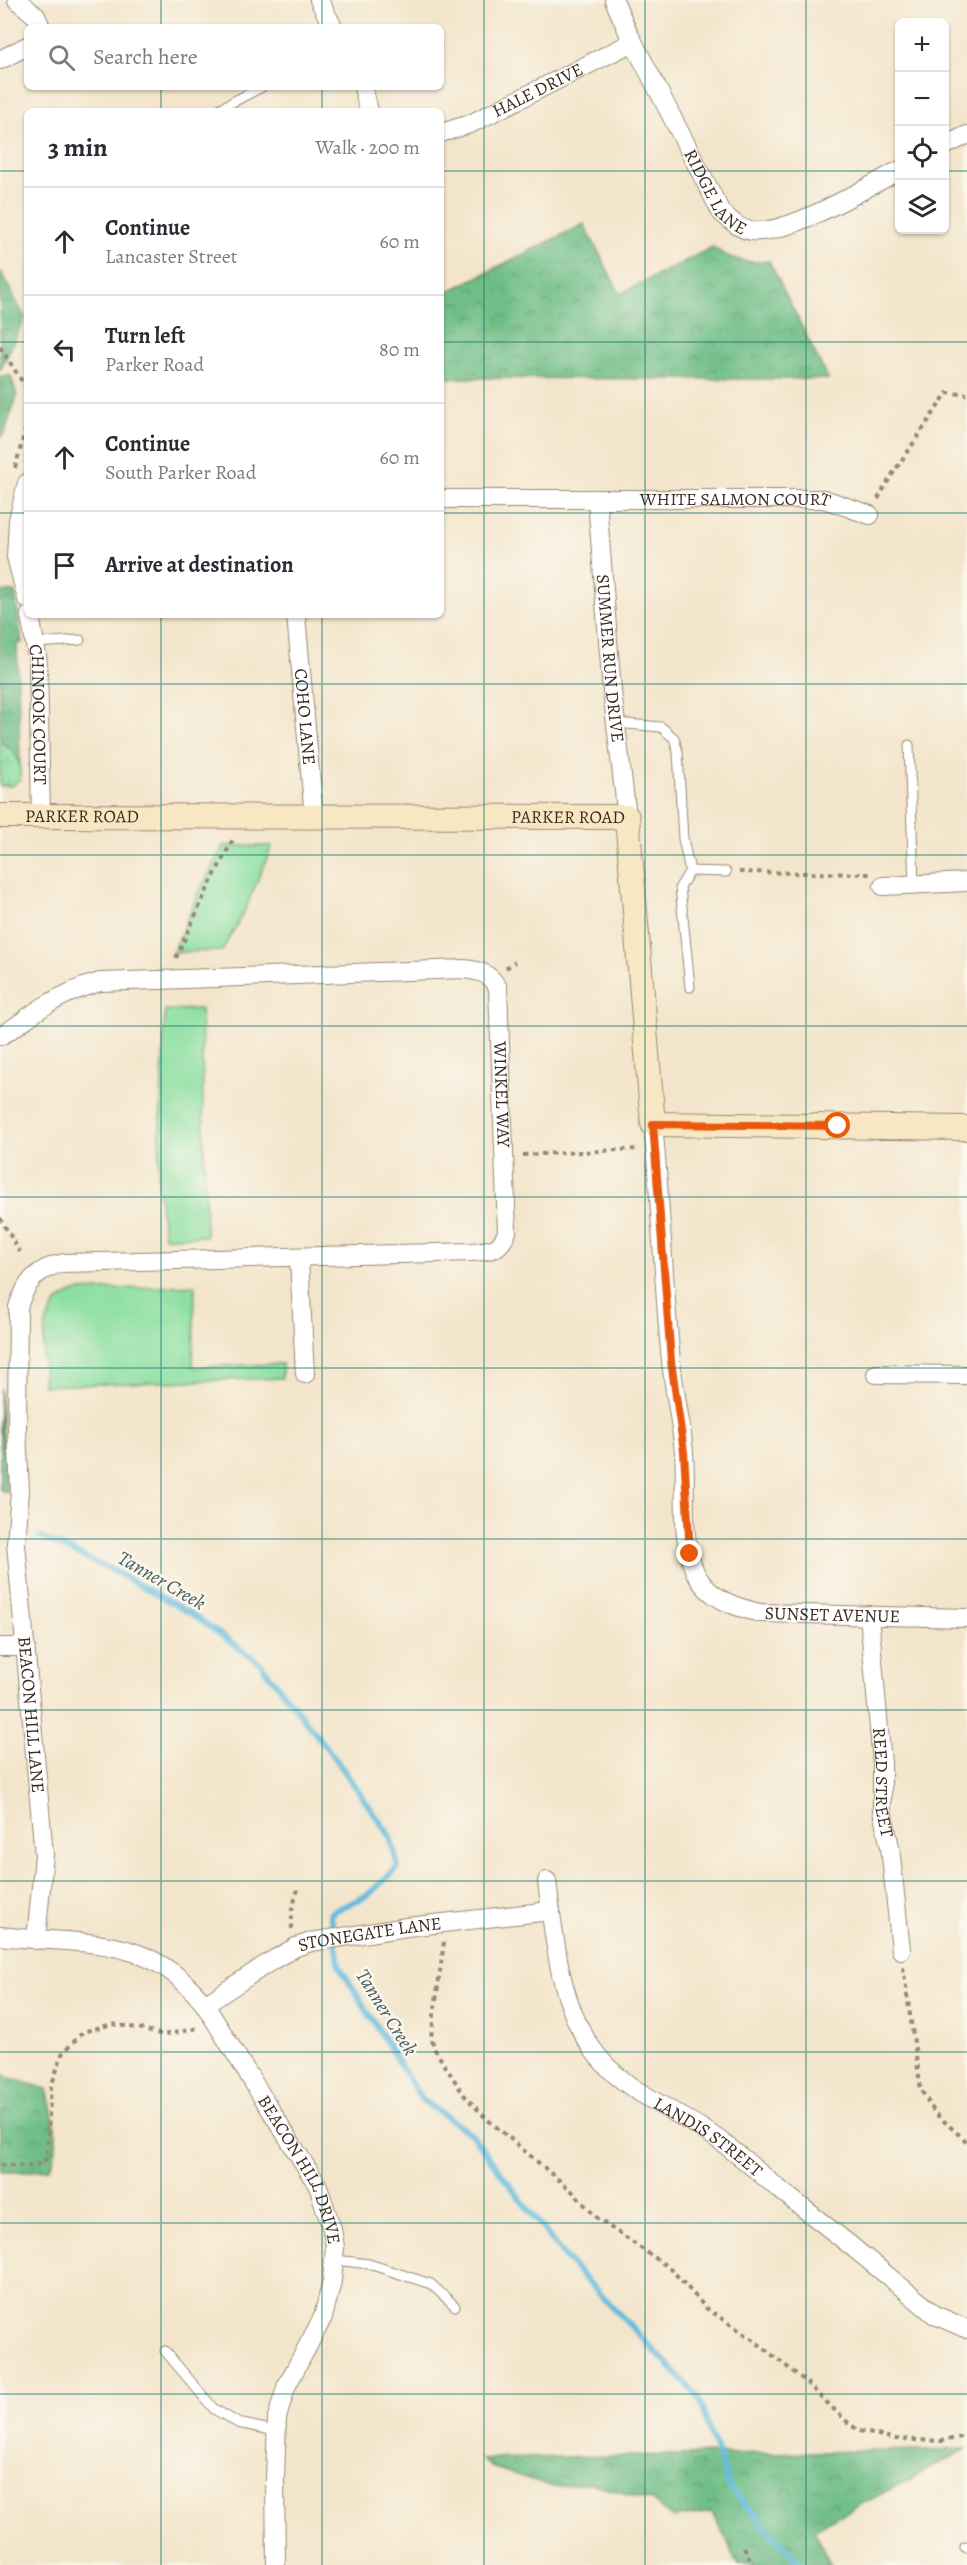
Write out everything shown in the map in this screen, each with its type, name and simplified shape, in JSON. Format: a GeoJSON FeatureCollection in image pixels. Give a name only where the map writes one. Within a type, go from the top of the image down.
{"type":"FeatureCollection","features":[{"type":"Feature","properties":{"kind":"street"},"geometry":{"type":"LineString","coordinates":[[17,0],[36,16],[40,24]]}},
{"type":"Feature","properties":{"kind":"street"},"geometry":{"type":"LineString","coordinates":[[319,0],[331,24]]}},
{"type":"Feature","properties":{"kind":"street","name":"RIDGE LANE"},"geometry":{"type":"LineString","coordinates":[[614,0],[633,42],[722,212],[734,224],[751,231],[787,227],[895,173]]}},
{"type":"Feature","properties":{"kind":"street","name":"HALE DRIVE"},"geometry":{"type":"LineString","coordinates":[[444,132],[470,124],[633,42]]}},
{"type":"Feature","properties":{"kind":"street"},"geometry":{"type":"LineString","coordinates":[[0,60],[24,48]]}},
{"type":"Feature","properties":{"kind":"street"},"geometry":{"type":"LineString","coordinates":[[364,90],[368,108]]}},
{"type":"Feature","properties":{"kind":"street"},"geometry":{"type":"LineString","coordinates":[[949,144],[967,135]]}},
{"type":"Feature","properties":{"kind":"street"},"geometry":{"type":"LineString","coordinates":[[24,495],[18,520],[16,557],[24,588]]}},
{"type":"Feature","properties":{"kind":"street","name":"WHITE SALMON COURT"},"geometry":{"type":"LineString","coordinates":[[444,499],[824,499],[870,515]]}},
{"type":"Feature","properties":{"kind":"street","name":"SUMMER RUN DRIVE"},"geometry":{"type":"LineString","coordinates":[[597,500],[616,723],[627,817]]}},
{"type":"Feature","properties":{"kind":"street","name":"CHINOOK COURT"},"geometry":{"type":"LineString","coordinates":[[31,618],[38,662],[40,817]]}},
{"type":"Feature","properties":{"kind":"street","name":"COHO LANE"},"geometry":{"type":"LineString","coordinates":[[296,618],[314,817]]}},
{"type":"Feature","properties":{"kind":"street","name":"PARKER ROAD"},"geometry":{"type":"LineString","coordinates":[[0,816],[627,817],[653,1124],[647,1149],[671,1361],[684,1452],[690,1554],[696,1574],[705,1587]]}},
{"type":"Feature","properties":{"kind":"street"},"geometry":{"type":"LineString","coordinates":[[884,886],[967,882]]}},
{"type":"Feature","properties":{"kind":"street","name":"WINKEL WAY"},"geometry":{"type":"LineString","coordinates":[[0,1036],[43,1008],[84,986],[100,982],[464,969],[482,971],[492,976],[498,988],[507,1232],[503,1243],[495,1249],[473,1252],[64,1263],[46,1268],[32,1277]]}},
{"type":"Feature","properties":{"kind":"street"},"geometry":{"type":"LineString","coordinates":[[653,1124],[967,1128]]}},
{"type":"Feature","properties":{"kind":"street"},"geometry":{"type":"LineString","coordinates":[[299,1257],[305,1374]]}},
{"type":"Feature","properties":{"kind":"street","name":"BEACON HILL LANE"},"geometry":{"type":"LineString","coordinates":[[32,1277],[23,1290],[18,1307],[20,1491],[16,1544],[44,1855],[36,1940]]}},
{"type":"Feature","properties":{"kind":"street"},"geometry":{"type":"LineString","coordinates":[[876,1374],[967,1375]]}},
{"type":"Feature","properties":{"kind":"street","name":"SUNSET AVENUE"},"geometry":{"type":"LineString","coordinates":[[705,1587],[729,1604],[760,1613],[967,1618]]}},
{"type":"Feature","properties":{"kind":"street","name":"REED STREET"},"geometry":{"type":"LineString","coordinates":[[869,1615],[882,1763],[882,1811],[890,1846],[901,1950]]}},
{"type":"Feature","properties":{"kind":"street"},"geometry":{"type":"LineString","coordinates":[[0,1647],[26,1647]]}},
{"type":"Feature","properties":{"kind":"street","name":"LANDIS STREET"},"geometry":{"type":"LineString","coordinates":[[547,1881],[568,1998],[577,2023],[591,2047],[610,2071],[637,2092],[711,2134],[935,2315],[967,2329]]}},
{"type":"Feature","properties":{"kind":"street","name":"STONEGATE LANE"},"geometry":{"type":"LineString","coordinates":[[205,2005],[271,1961],[296,1947],[311,1942],[360,1933],[551,1911]]}},
{"type":"Feature","properties":{"kind":"street","name":"BEACON HILL DRIVE"},"geometry":{"type":"LineString","coordinates":[[0,1936],[97,1943],[130,1949],[159,1963],[187,1984],[205,2005],[318,2186],[333,2229],[335,2260],[323,2317],[285,2387],[275,2432],[276,2565]]}},
{"type":"Feature","properties":{"kind":"lane"},"geometry":{"type":"LineString","coordinates":[[221,108],[256,90]]}},
{"type":"Feature","properties":{"kind":"lane"},"geometry":{"type":"LineString","coordinates":[[36,643],[80,640]]}},
{"type":"Feature","properties":{"kind":"lane"},"geometry":{"type":"LineString","coordinates":[[616,723],[661,727],[674,738],[678,752],[683,839],[690,871],[680,887],[690,987]]}},
{"type":"Feature","properties":{"kind":"lane"},"geometry":{"type":"LineString","coordinates":[[909,745],[914,885]]}},
{"type":"Feature","properties":{"kind":"lane"},"geometry":{"type":"LineString","coordinates":[[690,871],[726,872]]}},
{"type":"Feature","properties":{"kind":"lane"},"geometry":{"type":"LineString","coordinates":[[335,2260],[369,2264],[431,2284],[455,2306]]}},
{"type":"Feature","properties":{"kind":"lane"},"geometry":{"type":"LineString","coordinates":[[165,2351],[214,2409],[238,2423],[275,2432]]}},
{"type":"Feature","properties":{"kind":"path"},"geometry":{"type":"LineString","coordinates":[[0,347],[24,384]]}},
{"type":"Feature","properties":{"kind":"path"},"geometry":{"type":"LineString","coordinates":[[882,492],[947,393],[967,394]]}},
{"type":"Feature","properties":{"kind":"path"},"geometry":{"type":"LineString","coordinates":[[176,958],[234,837]]}},
{"type":"Feature","properties":{"kind":"path"},"geometry":{"type":"LineString","coordinates":[[726,872],[876,874],[884,886]]}},
{"type":"Feature","properties":{"kind":"path"},"geometry":{"type":"LineString","coordinates":[[531,1154],[647,1149]]}},
{"type":"Feature","properties":{"kind":"path"},"geometry":{"type":"LineString","coordinates":[[0,1218],[21,1252]]}},
{"type":"Feature","properties":{"kind":"path"},"geometry":{"type":"LineString","coordinates":[[294,1933],[291,1925],[292,1909],[299,1886]]}},
{"type":"Feature","properties":{"kind":"path"},"geometry":{"type":"LineString","coordinates":[[444,1938],[431,2037],[435,2050],[464,2095],[502,2133],[573,2192],[597,2218],[680,2276],[699,2301],[742,2331],[805,2381],[844,2421],[873,2436],[941,2441],[967,2436]]}},
{"type":"Feature","properties":{"kind":"path"},"geometry":{"type":"LineString","coordinates":[[901,1950],[921,2090],[935,2113],[949,2129],[967,2142]]}},
{"type":"Feature","properties":{"kind":"path"},"geometry":{"type":"LineString","coordinates":[[0,2166],[35,2166],[46,2159],[51,2087],[62,2054],[83,2032],[111,2024],[163,2035],[204,2027]]}},
{"type":"Feature","properties":{"kind":"path"},"geometry":{"type":"LineString","coordinates":[[744,2547],[753,2565]]}},
{"type":"Feature","properties":{"kind":"green space"},"geometry":{"type":"Polygon","coordinates":[[[584,224],[620,294],[713,247],[739,260],[769,261],[828,379],[444,378],[444,294],[584,224]]]}},
{"type":"Feature","properties":{"kind":"green space"},"geometry":{"type":"Polygon","coordinates":[[[0,270],[24,320],[0,371],[0,270]]]}},
{"type":"Feature","properties":{"kind":"green space"},"geometry":{"type":"Polygon","coordinates":[[[0,376],[11,376],[17,396],[4,434],[0,437],[0,376]]]}},
{"type":"Feature","properties":{"kind":"green space"},"geometry":{"type":"Polygon","coordinates":[[[0,592],[15,592],[22,643],[17,644],[20,764],[8,746],[0,742],[0,592]]]}},
{"type":"Feature","properties":{"kind":"green space"},"geometry":{"type":"Polygon","coordinates":[[[0,742],[10,748],[19,762],[20,779],[12,786],[0,786],[0,742]]]}},
{"type":"Feature","properties":{"kind":"green space"},"geometry":{"type":"Polygon","coordinates":[[[224,846],[272,846],[245,910],[222,951],[173,952],[199,891],[224,846]]]}},
{"type":"Feature","properties":{"kind":"green space"},"geometry":{"type":"Polygon","coordinates":[[[201,1009],[206,1236],[164,1237],[158,1183],[165,1010],[201,1009]]]}},
{"type":"Feature","properties":{"kind":"green space"},"geometry":{"type":"Polygon","coordinates":[[[195,1285],[193,1367],[282,1364],[282,1378],[43,1386],[45,1329],[55,1305],[65,1297],[79,1291],[195,1285]]]}},
{"type":"Feature","properties":{"kind":"green space"},"geometry":{"type":"Polygon","coordinates":[[[0,1388],[7,1492],[0,1490],[0,1388]]]}},
{"type":"Feature","properties":{"kind":"green space"},"geometry":{"type":"Polygon","coordinates":[[[0,2075],[47,2089],[56,2141],[53,2161],[48,2169],[0,2172],[0,2075]]]}},
{"type":"Feature","properties":{"kind":"green space"},"geometry":{"type":"Polygon","coordinates":[[[967,2449],[814,2529],[832,2565],[739,2565],[712,2512],[673,2518],[652,2501],[591,2483],[554,2487],[491,2467],[482,2459],[967,2449]]]}},
{"type":"Feature","properties":{"kind":"waterway","name":"Tanner Creek"},"geometry":{"type":"LineString","coordinates":[[40,1537],[110,1569],[192,1614],[260,1663],[337,1761],[390,1836],[398,1867],[368,1895],[330,1913],[340,1967],[422,2100],[472,2135],[565,2258],[697,2395],[730,2489],[802,2565]]}},
{"type":"Feature","properties":{"kind":"route"},"geometry":{"type":"LineString","coordinates":[[690,1554],[687,1538],[684,1452],[671,1361],[653,1124],[838,1126]]}}]}
